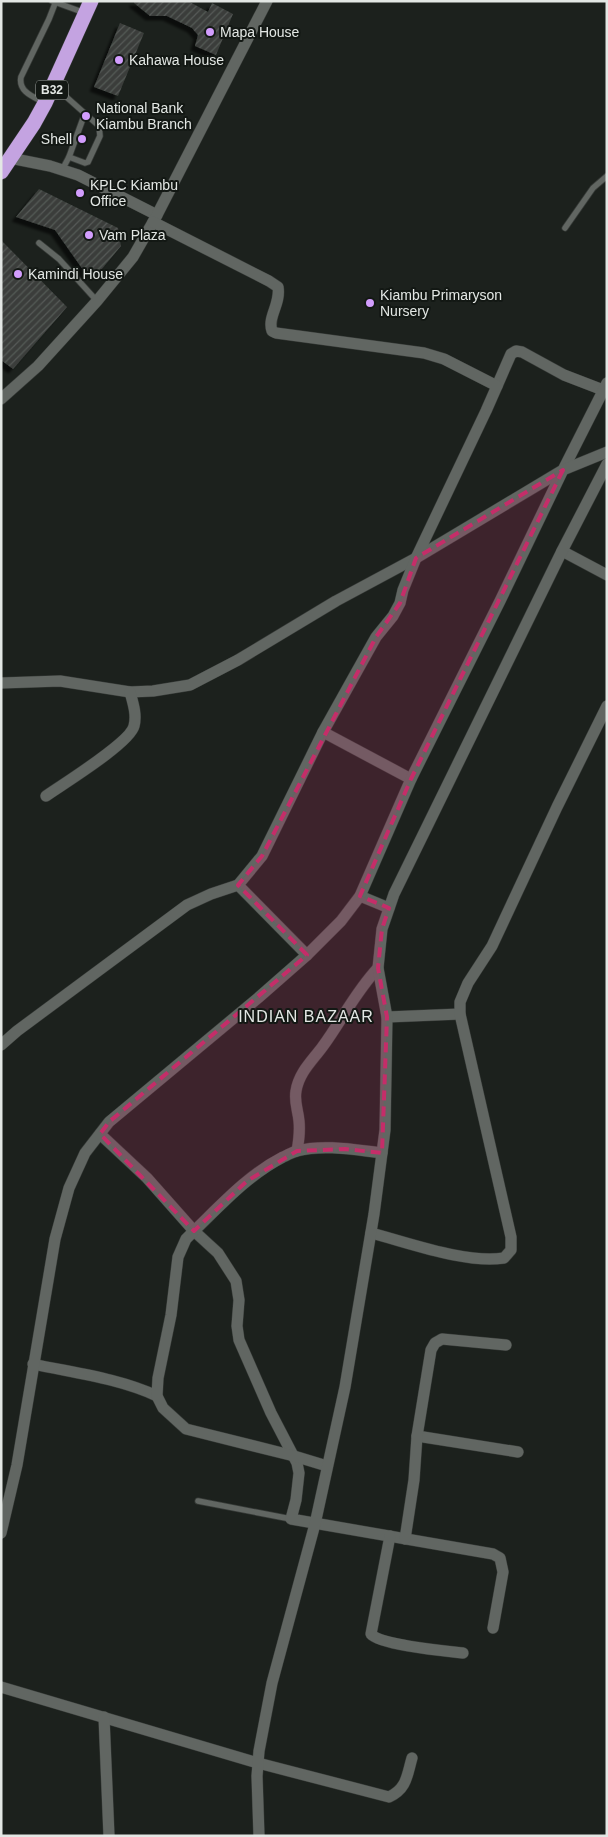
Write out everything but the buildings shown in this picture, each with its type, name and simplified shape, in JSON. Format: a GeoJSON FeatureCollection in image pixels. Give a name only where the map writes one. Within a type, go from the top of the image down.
{"type":"FeatureCollection","features":[{"type":"Feature","properties":{"kind":"highway","name":"B32"},"geometry":{"type":"LineString","coordinates":[[1,172],[54,86],[88,7]]}},
{"type":"Feature","properties":{"kind":"street"},"geometry":{"type":"LineString","coordinates":[[1,399],[38,366],[97,301],[133,257],[155,219],[267,1]]}},
{"type":"Feature","properties":{"kind":"street"},"geometry":{"type":"LineString","coordinates":[[10,158],[78,175],[269,281],[278,287],[279,299],[270,325],[272,331],[276,333],[424,353],[444,359],[497,386]]}},
{"type":"Feature","properties":{"kind":"street"},"geometry":{"type":"LineString","coordinates":[[1,1045],[25,1025],[187,906],[212,894],[238,885],[262,856],[323,732],[376,637],[393,616],[400,603],[403,590],[416,558],[486,411],[509,357],[516,351],[522,352],[564,374],[605,386],[411,779],[360,896],[341,922],[307,955],[110,1122],[85,1153],[69,1188],[55,1239],[32,1364],[17,1465],[1,1533]]}},
{"type":"Feature","properties":{"kind":"street"},"geometry":{"type":"LineString","coordinates":[[1,683],[60,681],[130,692],[190,686],[238,660],[336,601],[416,558],[563,470],[607,452]]}},
{"type":"Feature","properties":{"kind":"street"},"geometry":{"type":"LineString","coordinates":[[259,1836],[257,1806],[258,1762],[272,1683],[315,1524],[344,1387],[371,1233],[382,1153],[385,1130],[386,1017],[378,968],[382,929],[394,894],[607,464]]}},
{"type":"Feature","properties":{"kind":"street"},"geometry":{"type":"LineString","coordinates":[[562,552],[607,575]]}},
{"type":"Feature","properties":{"kind":"street"},"geometry":{"type":"LineString","coordinates":[[46,796],[104,756],[130,734],[134,726],[134,711],[130,692]]}},
{"type":"Feature","properties":{"kind":"street"},"geometry":{"type":"LineString","coordinates":[[371,1233],[463,1257],[489,1260],[504,1258],[512,1250],[511,1238],[460,1014],[460,1002],[468,983],[492,946],[556,806],[607,706]]}},
{"type":"Feature","properties":{"kind":"street"},"geometry":{"type":"LineString","coordinates":[[323,732],[411,779]]}},
{"type":"Feature","properties":{"kind":"street"},"geometry":{"type":"LineString","coordinates":[[238,885],[307,955]]}},
{"type":"Feature","properties":{"kind":"street"},"geometry":{"type":"LineString","coordinates":[[360,896],[389,908]]}},
{"type":"Feature","properties":{"kind":"street"},"geometry":{"type":"LineString","coordinates":[[297,1151],[300,1134],[299,1118],[294,1104],[296,1088],[302,1072],[323,1046],[363,984],[378,968]]}},
{"type":"Feature","properties":{"kind":"street"},"geometry":{"type":"LineString","coordinates":[[386,1017],[460,1014]]}},
{"type":"Feature","properties":{"kind":"street"},"geometry":{"type":"LineString","coordinates":[[100,1134],[147,1178],[194,1231],[218,1253],[236,1281],[239,1300],[239,1340],[271,1412],[294,1456],[299,1473],[296,1500],[291,1519],[493,1554],[500,1558],[503,1572],[493,1628]]}},
{"type":"Feature","properties":{"kind":"street"},"geometry":{"type":"LineString","coordinates":[[327,1466],[186,1429],[163,1408],[157,1396],[158,1378],[171,1315],[178,1257],[186,1239],[194,1231],[247,1180],[277,1161],[297,1151],[345,1149],[382,1153]]}},
{"type":"Feature","properties":{"kind":"street"},"geometry":{"type":"LineString","coordinates":[[405,1539],[414,1480],[417,1436],[431,1350],[435,1343],[442,1340],[455,1339],[506,1345]]}},
{"type":"Feature","properties":{"kind":"street"},"geometry":{"type":"LineString","coordinates":[[32,1364],[123,1383],[138,1387],[157,1396]]}},
{"type":"Feature","properties":{"kind":"street"},"geometry":{"type":"LineString","coordinates":[[417,1436],[518,1452]]}},
{"type":"Feature","properties":{"kind":"street"},"geometry":{"type":"LineString","coordinates":[[390,1536],[371,1634],[374,1638],[396,1643],[463,1654]]}},
{"type":"Feature","properties":{"kind":"street"},"geometry":{"type":"LineString","coordinates":[[1,1687],[258,1762],[389,1797],[399,1792],[405,1784],[412,1758]]}},
{"type":"Feature","properties":{"kind":"street"},"geometry":{"type":"LineString","coordinates":[[104,1717],[109,1836]]}},
{"type":"Feature","properties":{"kind":"lane"},"geometry":{"type":"LineString","coordinates":[[45,103],[24,91],[20,82],[46,25],[54,2],[88,7]]}},
{"type":"Feature","properties":{"kind":"lane"},"geometry":{"type":"LineString","coordinates":[[54,86],[99,126],[100,136],[88,162],[85,163],[69,157]]}},
{"type":"Feature","properties":{"kind":"lane"},"geometry":{"type":"LineString","coordinates":[[62,170],[69,157],[85,113]]}},
{"type":"Feature","properties":{"kind":"lane"},"geometry":{"type":"LineString","coordinates":[[565,228],[594,188],[607,176]]}},
{"type":"Feature","properties":{"kind":"lane"},"geometry":{"type":"LineString","coordinates":[[39,243],[58,259],[97,301]]}},
{"type":"Feature","properties":{"kind":"lane"},"geometry":{"type":"LineString","coordinates":[[198,1501],[291,1519]]}},
{"type":"Feature","properties":{"kind":"highlighted area"},"geometry":{"type":"Polygon","coordinates":[[[563,470],[411,779],[360,896],[389,908],[382,929],[378,968],[387,1017],[382,1153],[345,1149],[297,1151],[247,1181],[194,1231],[100,1134],[109,1122],[307,955],[238,885],[262,856],[376,637],[400,603],[416,558],[563,470]]]}},
{"type":"Feature","properties":{"kind":"place","name":"Mapa House"},"geometry":{"type":"Point","coordinates":[210,32]}},
{"type":"Feature","properties":{"kind":"place","name":"Kahawa House"},"geometry":{"type":"Point","coordinates":[119,60]}},
{"type":"Feature","properties":{"kind":"place","name":"National Bank Kiambu Branch"},"geometry":{"type":"Point","coordinates":[86,116]}},
{"type":"Feature","properties":{"kind":"place","name":"Shell"},"geometry":{"type":"Point","coordinates":[82,139]}},
{"type":"Feature","properties":{"kind":"place","name":"KPLC Kiambu Office"},"geometry":{"type":"Point","coordinates":[80,193]}},
{"type":"Feature","properties":{"kind":"place","name":"Vam Plaza"},"geometry":{"type":"Point","coordinates":[89,235]}},
{"type":"Feature","properties":{"kind":"place","name":"Kamindi House"},"geometry":{"type":"Point","coordinates":[18,274]}},
{"type":"Feature","properties":{"kind":"place","name":"Kiambu Primaryson Nursery"},"geometry":{"type":"Point","coordinates":[370,303]}},
{"type":"Feature","properties":{"kind":"district","name":"INDIAN BAZAAR"},"geometry":{"type":"Point","coordinates":[306,1016]}}]}
